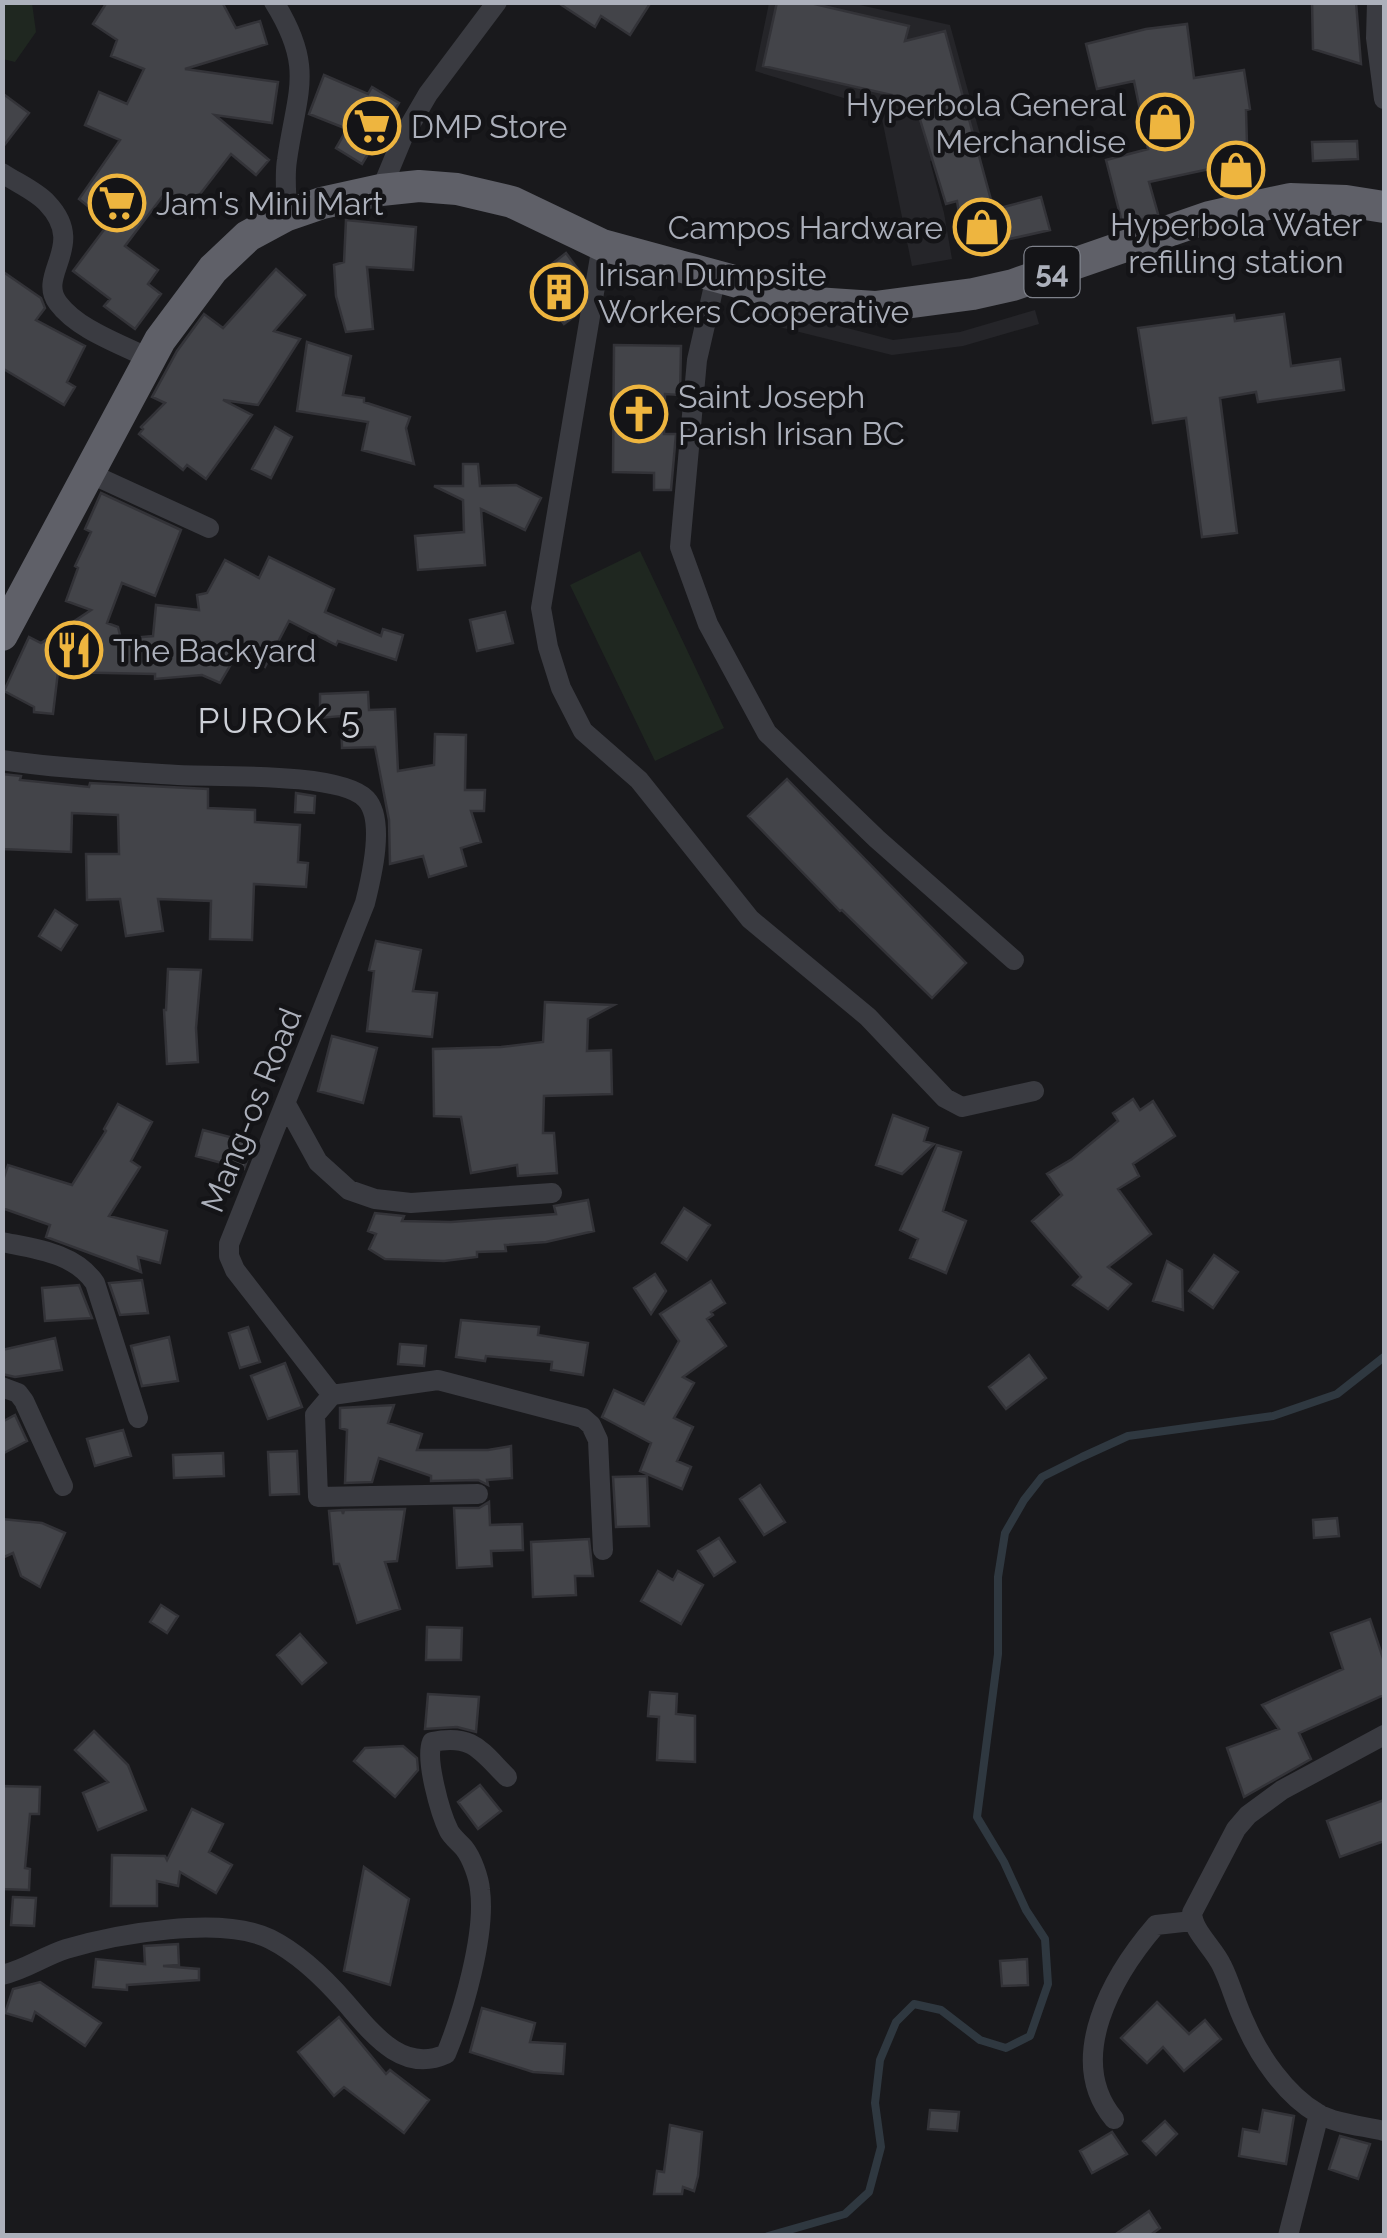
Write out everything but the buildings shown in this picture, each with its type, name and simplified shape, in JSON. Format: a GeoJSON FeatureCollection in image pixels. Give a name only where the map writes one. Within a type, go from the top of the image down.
{"type":"FeatureCollection","features":[{"type":"Feature","properties":{"kind":"highway","name":"54"},"geometry":{"type":"LineString","coordinates":[[2,635],[150,359],[213,269],[248,236],[287,215],[322,203],[419,186],[476,193],[512,202],[602,245],[816,304],[875,308],[1013,285],[1209,217],[1290,199],[1346,201],[1384,208]]}},
{"type":"Feature","properties":{"kind":"street"},"geometry":{"type":"LineString","coordinates":[[274,2],[299,49],[302,86],[286,164],[287,215]]}},
{"type":"Feature","properties":{"kind":"street"},"geometry":{"type":"LineString","coordinates":[[381,190],[403,137],[428,94],[497,2]]}},
{"type":"Feature","properties":{"kind":"street"},"geometry":{"type":"LineString","coordinates":[[1376,2],[1384,99]]}},
{"type":"Feature","properties":{"kind":"street"},"geometry":{"type":"LineString","coordinates":[[2,173],[46,202],[65,235],[65,250],[52,287],[55,300],[72,318],[150,359]]}},
{"type":"Feature","properties":{"kind":"street"},"geometry":{"type":"LineString","coordinates":[[602,245],[541,608],[560,688],[583,731],[639,780],[750,918],[868,1017],[944,1098],[962,1107],[1034,1091]]}},
{"type":"Feature","properties":{"kind":"street"},"geometry":{"type":"LineString","coordinates":[[716,277],[697,360],[680,547],[708,624],[767,733],[877,839],[1014,960]]}},
{"type":"Feature","properties":{"kind":"street"},"geometry":{"type":"LineString","coordinates":[[89,474],[209,528]]}},
{"type":"Feature","properties":{"kind":"street","name":"Mang-os Road"},"geometry":{"type":"LineString","coordinates":[[2,760],[142,772],[299,779],[348,788],[367,800],[374,817],[375,860],[365,904],[229,1244],[229,1256],[236,1270],[332,1395]]}},
{"type":"Feature","properties":{"kind":"street"},"geometry":{"type":"LineString","coordinates":[[286,1104],[318,1162],[348,1190],[376,1199],[410,1203],[552,1193]]}},
{"type":"Feature","properties":{"kind":"street"},"geometry":{"type":"LineString","coordinates":[[2,1242],[62,1257],[84,1267],[95,1283],[138,1418]]}},
{"type":"Feature","properties":{"kind":"street"},"geometry":{"type":"LineString","coordinates":[[478,1494],[318,1496],[315,1415],[332,1395],[438,1380],[582,1418],[591,1425],[598,1440],[603,1550]]}},
{"type":"Feature","properties":{"kind":"street"},"geometry":{"type":"LineString","coordinates":[[2,1387],[18,1393],[63,1486]]}},
{"type":"Feature","properties":{"kind":"street"},"geometry":{"type":"LineString","coordinates":[[1384,1734],[1282,1790],[1248,1815],[1236,1829],[1194,1905],[1192,1921],[1216,1953],[1246,2028],[1293,2094],[1319,2114],[1384,2131]]}},
{"type":"Feature","properties":{"kind":"street"},"geometry":{"type":"LineString","coordinates":[[2,1975],[66,1950],[138,1935],[214,1926],[241,1930],[269,1938],[296,1956],[345,2002],[376,2039],[398,2053],[432,2060],[446,2054],[456,2031],[480,1940],[480,1889],[468,1852],[450,1833],[436,1790],[429,1749],[432,1742],[453,1738],[471,1741],[507,1777]]}},
{"type":"Feature","properties":{"kind":"street"},"geometry":{"type":"LineString","coordinates":[[1114,2118],[1100,2102],[1092,2063],[1102,2008],[1130,1956],[1156,1926],[1192,1921]]}},
{"type":"Feature","properties":{"kind":"street"},"geometry":{"type":"LineString","coordinates":[[1288,2236],[1319,2114]]}},
{"type":"Feature","properties":{"kind":"shaded area"},"geometry":{"type":"Polygon","coordinates":[[[3,2],[32,3],[36,32],[15,62],[3,59],[3,2]]]}},
{"type":"Feature","properties":{"kind":"shaded area"},"geometry":{"type":"Polygon","coordinates":[[[769,3],[851,3],[950,25],[984,149],[930,161],[952,259],[912,266],[880,109],[755,71],[769,3]]]}},
{"type":"Feature","properties":{"kind":"shaded area"},"geometry":{"type":"Polygon","coordinates":[[[755,304],[893,340],[960,332],[1035,310],[1039,324],[963,346],[892,355],[751,320],[755,304]]]}},
{"type":"Feature","properties":{"kind":"shaded area"},"geometry":{"type":"Polygon","coordinates":[[[640,551],[724,728],[655,761],[570,585],[640,551]]]}},
{"type":"Feature","properties":{"kind":"waterway"},"geometry":{"type":"LineString","coordinates":[[768,2236],[845,2214],[869,2192],[881,2147],[875,2103],[880,2060],[896,2022],[914,2004],[941,2010],[980,2040],[1006,2048],[1030,2036],[1048,1984],[1045,1939],[977,1817],[998,1654],[998,1577],[1005,1533],[1024,1500],[1042,1477],[1128,1436],[1273,1416],[1337,1394],[1384,1357]]}},
{"type":"Feature","properties":{"kind":"place","name":"Hyperbola General Merchandise"},"geometry":{"type":"Point","coordinates":[1165,122]}},
{"type":"Feature","properties":{"kind":"place","name":"DMP Store"},"geometry":{"type":"Point","coordinates":[372,126]}},
{"type":"Feature","properties":{"kind":"place","name":"Hyperbola Water refilling station"},"geometry":{"type":"Point","coordinates":[1236,170]}},
{"type":"Feature","properties":{"kind":"place","name":"Jam's Mini Mart"},"geometry":{"type":"Point","coordinates":[117,203]}},
{"type":"Feature","properties":{"kind":"place","name":"Campos Hardware"},"geometry":{"type":"Point","coordinates":[982,227]}},
{"type":"Feature","properties":{"kind":"place","name":"Irisan Dumpsite Workers Cooperative"},"geometry":{"type":"Point","coordinates":[559,292]}},
{"type":"Feature","properties":{"kind":"place","name":"Saint Joseph Parish Irisan BC"},"geometry":{"type":"Point","coordinates":[639,414]}},
{"type":"Feature","properties":{"kind":"place","name":"The Backyard"},"geometry":{"type":"Point","coordinates":[74,650]}},
{"type":"Feature","properties":{"kind":"district","name":"PUROK 5"},"geometry":{"type":"Point","coordinates":[280,720]}}]}
